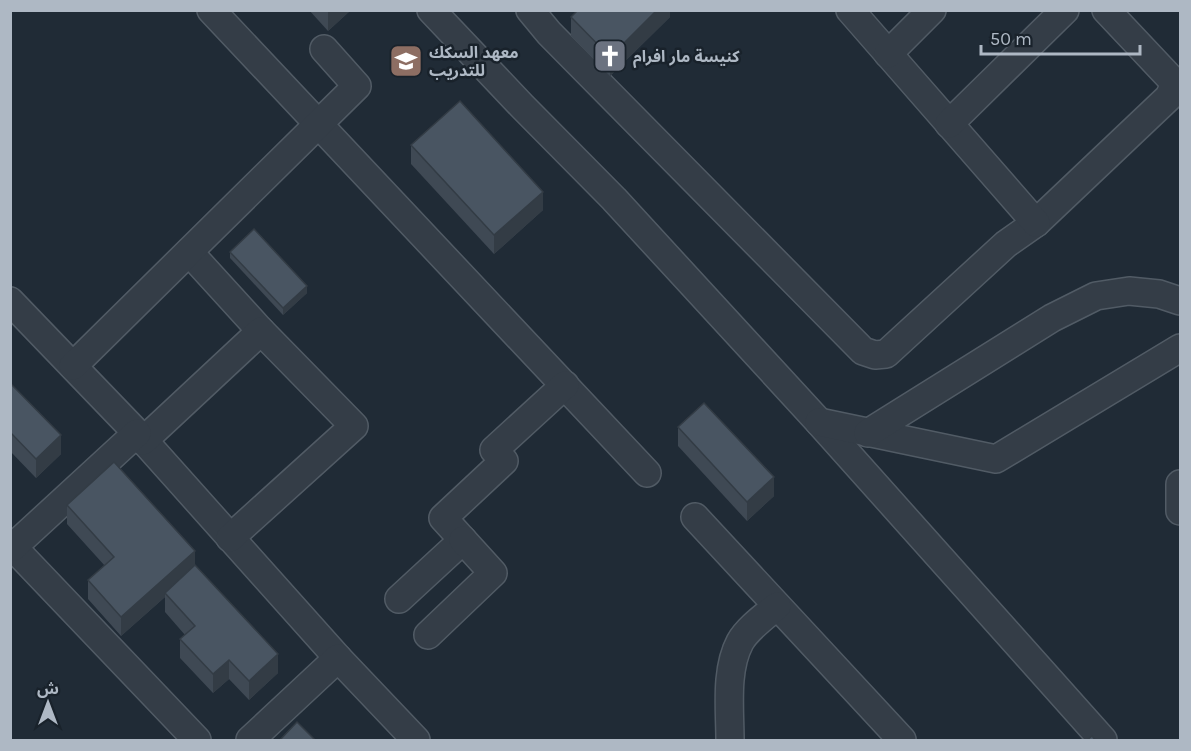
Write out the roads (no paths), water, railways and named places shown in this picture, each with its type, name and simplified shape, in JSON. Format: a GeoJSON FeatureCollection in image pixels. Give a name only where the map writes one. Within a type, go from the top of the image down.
{"type":"FeatureCollection","features":[{"type":"Feature","properties":{"kind":"street"},"geometry":{"type":"LineString","coordinates":[[211,10],[320,123],[647,473]]}},
{"type":"Feature","properties":{"kind":"street"},"geometry":{"type":"LineString","coordinates":[[432,10],[522,106],[615,199],[819,422],[1103,741]]}},
{"type":"Feature","properties":{"kind":"street"},"geometry":{"type":"LineString","coordinates":[[530,10],[549,33],[863,351],[875,355],[886,354],[1006,243],[1036,223],[1169,97],[1173,88],[1172,81],[1106,10]]}},
{"type":"Feature","properties":{"kind":"street"},"geometry":{"type":"LineString","coordinates":[[850,10],[1036,223]]}},
{"type":"Feature","properties":{"kind":"street"},"geometry":{"type":"LineString","coordinates":[[888,54],[932,10]]}},
{"type":"Feature","properties":{"kind":"street"},"geometry":{"type":"LineString","coordinates":[[950,124],[1065,10]]}},
{"type":"Feature","properties":{"kind":"street"},"geometry":{"type":"LineString","coordinates":[[73,366],[357,86],[324,49]]}},
{"type":"Feature","properties":{"kind":"street"},"geometry":{"type":"LineString","coordinates":[[189,252],[261,331],[354,426],[230,538]]}},
{"type":"Feature","properties":{"kind":"street"},"geometry":{"type":"LineString","coordinates":[[868,433],[1052,318],[1096,296],[1129,291],[1159,294],[1180,301]]}},
{"type":"Feature","properties":{"kind":"street"},"geometry":{"type":"LineString","coordinates":[[10,301],[140,437],[416,741]]}},
{"type":"Feature","properties":{"kind":"street"},"geometry":{"type":"LineString","coordinates":[[197,741],[12,545],[261,331]]}},
{"type":"Feature","properties":{"kind":"street"},"geometry":{"type":"LineString","coordinates":[[819,422],[996,459],[1180,348]]}},
{"type":"Feature","properties":{"kind":"street"},"geometry":{"type":"LineString","coordinates":[[428,635],[493,573],[443,518],[504,461],[494,450],[565,385]]}},
{"type":"Feature","properties":{"kind":"street"},"geometry":{"type":"LineString","coordinates":[[1180,484],[1180,511]]}},
{"type":"Feature","properties":{"kind":"street"},"geometry":{"type":"LineString","coordinates":[[695,517],[902,741]]}},
{"type":"Feature","properties":{"kind":"street"},"geometry":{"type":"LineString","coordinates":[[399,599],[463,540]]}},
{"type":"Feature","properties":{"kind":"street"},"geometry":{"type":"LineString","coordinates":[[730,741],[731,681],[740,640],[777,606]]}},
{"type":"Feature","properties":{"kind":"street"},"geometry":{"type":"LineString","coordinates":[[250,741],[339,658]]}},
{"type":"Feature","properties":{"kind":"place","name":"كنيسة مار افرام"},"geometry":{"type":"Point","coordinates":[610,56]}},
{"type":"Feature","properties":{"kind":"place","name":"معهد السكك للتدريب"},"geometry":{"type":"Point","coordinates":[406,61]}}]}
